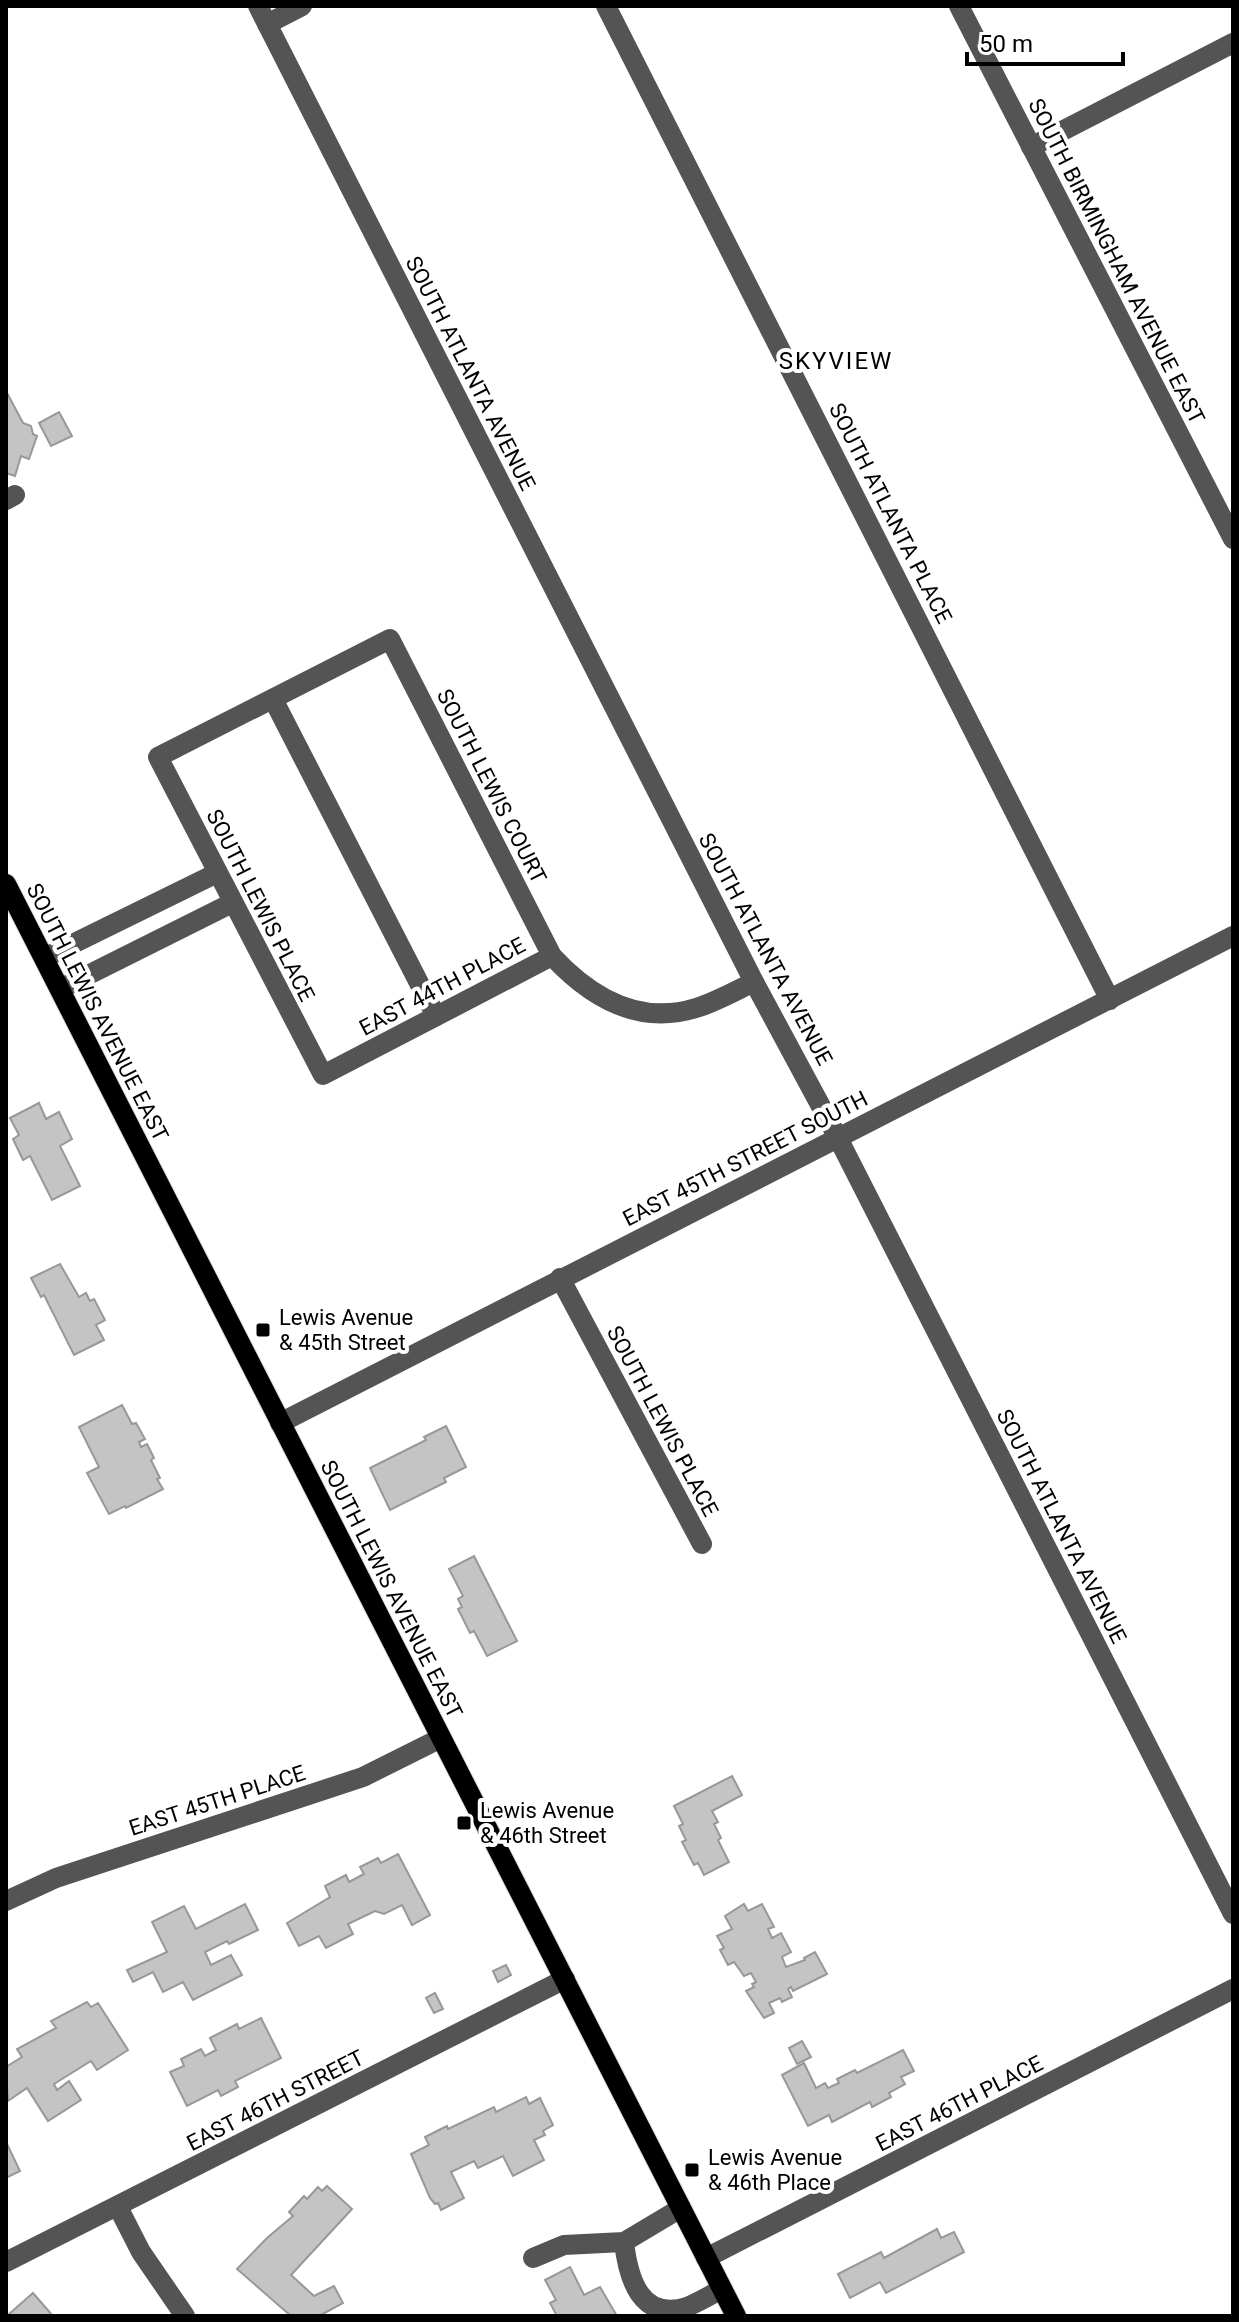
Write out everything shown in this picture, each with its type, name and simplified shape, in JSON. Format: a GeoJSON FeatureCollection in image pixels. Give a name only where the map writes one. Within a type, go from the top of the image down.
{"type":"FeatureCollection","features":[{"type":"Feature","properties":{"kind":"main road","name":"SOUTH LEWIS AVENUE EAST"},"geometry":{"type":"LineString","coordinates":[[6,884],[736,2316]]}},
{"type":"Feature","properties":{"kind":"street"},"geometry":{"type":"LineString","coordinates":[[263,15],[302,6]]}},
{"type":"Feature","properties":{"kind":"street","name":"SOUTH ATLANTA PLACE"},"geometry":{"type":"LineString","coordinates":[[606,6],[1110,1000]]}},
{"type":"Feature","properties":{"kind":"street","name":"SOUTH BIRMINGHAM AVENUE EAST"},"geometry":{"type":"LineString","coordinates":[[959,6],[1233,539]]}},
{"type":"Feature","properties":{"kind":"street","name":"SOUTH ATLANTA AVENUE"},"geometry":{"type":"LineString","coordinates":[[263,15],[754,982],[838,1138],[1233,1914]]}},
{"type":"Feature","properties":{"kind":"street"},"geometry":{"type":"LineString","coordinates":[[1031,147],[1233,43]]}},
{"type":"Feature","properties":{"kind":"street","name":"SOUTH LEWIS COURT"},"geometry":{"type":"LineString","coordinates":[[273,699],[390,639],[552,956]]}},
{"type":"Feature","properties":{"kind":"street"},"geometry":{"type":"LineString","coordinates":[[273,699],[436,1016]]}},
{"type":"Feature","properties":{"kind":"street","name":"SOUTH LEWIS PLACE"},"geometry":{"type":"LineString","coordinates":[[273,699],[158,757],[323,1075]]}},
{"type":"Feature","properties":{"kind":"street"},"geometry":{"type":"LineString","coordinates":[[44,958],[217,873]]}},
{"type":"Feature","properties":{"kind":"street"},"geometry":{"type":"LineString","coordinates":[[60,989],[232,903]]}},
{"type":"Feature","properties":{"kind":"street"},"geometry":{"type":"LineString","coordinates":[[135,913],[151,944]]}},
{"type":"Feature","properties":{"kind":"street","name":"EAST 45TH STREET SOUTH"},"geometry":{"type":"LineString","coordinates":[[280,1423],[1233,936]]}},
{"type":"Feature","properties":{"kind":"street","name":"EAST 44TH PLACE"},"geometry":{"type":"LineString","coordinates":[[323,1075],[552,956],[571,976],[615,1005],[643,1013],[663,1014],[695,1009],[754,982]]}},
{"type":"Feature","properties":{"kind":"street","name":"SOUTH LEWIS PLACE"},"geometry":{"type":"LineString","coordinates":[[560,1278],[702,1544]]}},
{"type":"Feature","properties":{"kind":"street","name":"EAST 45TH PLACE"},"geometry":{"type":"LineString","coordinates":[[6,1901],[56,1878],[363,1777],[441,1738]]}},
{"type":"Feature","properties":{"kind":"street","name":"EAST 46TH STREET"},"geometry":{"type":"LineString","coordinates":[[6,2262],[565,1979]]}},
{"type":"Feature","properties":{"kind":"street","name":"EAST 46TH PLACE"},"geometry":{"type":"LineString","coordinates":[[706,2258],[1233,1989]]}},
{"type":"Feature","properties":{"kind":"street"},"geometry":{"type":"LineString","coordinates":[[118,2207],[141,2252],[185,2316]]}},
{"type":"Feature","properties":{"kind":"street"},"geometry":{"type":"LineString","coordinates":[[533,2258],[564,2245],[624,2242],[681,2208]]}},
{"type":"Feature","properties":{"kind":"street"},"geometry":{"type":"LineString","coordinates":[[624,2242],[626,2264],[633,2283],[641,2298],[652,2306],[663,2311],[687,2307],[722,2289]]}},
{"type":"Feature","properties":{"kind":"building"},"geometry":{"type":"Polygon","coordinates":[[[6,391],[23,423],[31,426],[33,434],[37,436],[29,459],[21,456],[15,476],[6,473],[6,391]]]}},
{"type":"Feature","properties":{"kind":"building"},"geometry":{"type":"Polygon","coordinates":[[[59,412],[72,436],[51,446],[39,423],[59,412]]]}},
{"type":"Feature","properties":{"kind":"building"},"geometry":{"type":"Polygon","coordinates":[[[39,1103],[46,1119],[59,1112],[72,1139],[60,1146],[80,1186],[52,1200],[30,1156],[23,1160],[13,1139],[19,1135],[10,1118],[39,1103]]]}},
{"type":"Feature","properties":{"kind":"building"},"geometry":{"type":"Polygon","coordinates":[[[60,1264],[79,1297],[86,1293],[90,1301],[94,1299],[105,1320],[96,1325],[104,1340],[74,1355],[44,1295],[41,1297],[31,1278],[60,1264]]]}},
{"type":"Feature","properties":{"kind":"building"},"geometry":{"type":"Polygon","coordinates":[[[122,1405],[145,1439],[139,1442],[141,1447],[147,1444],[163,1489],[109,1514],[87,1473],[99,1467],[79,1427],[122,1405]]]}},
{"type":"Feature","properties":{"kind":"building"},"geometry":{"type":"Polygon","coordinates":[[[446,1426],[466,1467],[444,1478],[446,1482],[390,1510],[370,1468],[426,1440],[424,1437],[446,1426]]]}},
{"type":"Feature","properties":{"kind":"building"},"geometry":{"type":"Polygon","coordinates":[[[474,1556],[517,1641],[487,1656],[458,1609],[462,1607],[458,1599],[463,1596],[449,1569],[474,1556]]]}},
{"type":"Feature","properties":{"kind":"building"},"geometry":{"type":"Polygon","coordinates":[[[732,1776],[742,1795],[712,1811],[718,1822],[714,1824],[721,1838],[718,1840],[729,1862],[704,1875],[698,1863],[694,1865],[682,1842],[686,1840],[679,1826],[683,1824],[674,1806],[732,1776]]]}},
{"type":"Feature","properties":{"kind":"building"},"geometry":{"type":"Polygon","coordinates":[[[398,1854],[430,1915],[412,1925],[402,1905],[384,1914],[375,1911],[348,1924],[353,1934],[326,1948],[319,1936],[299,1946],[287,1923],[330,1897],[325,1886],[346,1875],[349,1882],[364,1874],[360,1867],[378,1858],[381,1863],[398,1854]]]}},
{"type":"Feature","properties":{"kind":"building"},"geometry":{"type":"Polygon","coordinates":[[[245,1904],[258,1930],[205,1952],[211,1965],[231,1955],[242,1975],[193,2000],[183,1982],[163,1992],[153,1972],[133,1982],[127,1970],[167,1952],[152,1922],[184,1906],[196,1929],[245,1904]]]}},
{"type":"Feature","properties":{"kind":"building"},"geometry":{"type":"Polygon","coordinates":[[[744,1904],[748,1911],[762,1904],[774,1927],[768,1929],[772,1938],[781,1933],[791,1952],[782,1957],[786,1967],[805,1960],[815,1952],[827,1974],[793,1991],[791,1987],[788,1989],[792,1997],[769,2003],[774,2013],[764,2018],[746,1991],[756,1982],[751,1973],[744,1976],[734,1962],[728,1965],[717,1936],[732,1929],[725,1916],[744,1904]]]}},
{"type":"Feature","properties":{"kind":"building"},"geometry":{"type":"Polygon","coordinates":[[[506,1965],[511,1975],[498,1982],[493,1971],[506,1965]]]}},
{"type":"Feature","properties":{"kind":"building"},"geometry":{"type":"Polygon","coordinates":[[[435,1993],[443,2009],[434,2013],[426,1998],[435,1993]]]}},
{"type":"Feature","properties":{"kind":"building"},"geometry":{"type":"Polygon","coordinates":[[[87,2002],[91,2007],[98,2003],[128,2050],[97,2070],[91,2061],[54,2084],[57,2090],[69,2081],[81,2100],[48,2121],[27,2088],[8,2101],[6,2067],[22,2057],[17,2049],[56,2028],[51,2021],[87,2002]]]}},
{"type":"Feature","properties":{"kind":"building"},"geometry":{"type":"Polygon","coordinates":[[[261,2018],[281,2058],[235,2081],[238,2087],[221,2096],[218,2090],[187,2106],[170,2072],[184,2066],[181,2059],[201,2049],[205,2056],[216,2050],[210,2038],[237,2024],[239,2029],[261,2018]]]}},
{"type":"Feature","properties":{"kind":"building"},"geometry":{"type":"Polygon","coordinates":[[[802,2041],[811,2057],[797,2064],[789,2048],[802,2041]]]}},
{"type":"Feature","properties":{"kind":"building"},"geometry":{"type":"Polygon","coordinates":[[[903,2050],[914,2071],[901,2077],[905,2084],[889,2093],[891,2097],[872,2107],[870,2102],[832,2122],[829,2115],[808,2126],[782,2075],[804,2063],[816,2088],[825,2083],[828,2088],[839,2083],[837,2079],[855,2070],[857,2073],[903,2050]]]}},
{"type":"Feature","properties":{"kind":"building"},"geometry":{"type":"Polygon","coordinates":[[[526,2097],[529,2104],[540,2098],[553,2125],[543,2131],[545,2135],[534,2140],[544,2160],[513,2176],[503,2156],[478,2168],[474,2161],[451,2172],[464,2198],[441,2210],[438,2203],[435,2204],[430,2198],[411,2154],[429,2145],[425,2137],[447,2126],[448,2129],[494,2107],[496,2112],[526,2097]]]}},
{"type":"Feature","properties":{"kind":"building"},"geometry":{"type":"Polygon","coordinates":[[[6,2142],[20,2171],[6,2178],[6,2142]]]}},
{"type":"Feature","properties":{"kind":"building"},"geometry":{"type":"Polygon","coordinates":[[[327,2186],[352,2209],[291,2275],[314,2296],[334,2286],[343,2303],[319,2316],[291,2316],[237,2269],[293,2216],[289,2212],[304,2196],[307,2199],[318,2187],[322,2191],[327,2186]]]}},
{"type":"Feature","properties":{"kind":"building"},"geometry":{"type":"Polygon","coordinates":[[[937,2229],[941,2238],[954,2232],[964,2252],[886,2293],[880,2282],[850,2298],[838,2274],[881,2252],[884,2258],[937,2229]]]}},
{"type":"Feature","properties":{"kind":"building"},"geometry":{"type":"Polygon","coordinates":[[[570,2267],[584,2295],[600,2287],[617,2316],[557,2316],[550,2303],[556,2300],[545,2280],[570,2267]]]}},
{"type":"Feature","properties":{"kind":"building"},"geometry":{"type":"Polygon","coordinates":[[[33,2293],[53,2316],[9,2314],[33,2293]]]}},
{"type":"Feature","properties":{"kind":"place","name":"Lewis Avenue & 45th Street"},"geometry":{"type":"Point","coordinates":[263,1330]}},
{"type":"Feature","properties":{"kind":"place","name":"Lewis Avenue & 46th Street"},"geometry":{"type":"Point","coordinates":[464,1823]}},
{"type":"Feature","properties":{"kind":"place","name":"Lewis Avenue & 46th Place"},"geometry":{"type":"Point","coordinates":[692,2170]}},
{"type":"Feature","properties":{"kind":"district","name":"SKYVIEW"},"geometry":{"type":"Point","coordinates":[836,361]}}]}
